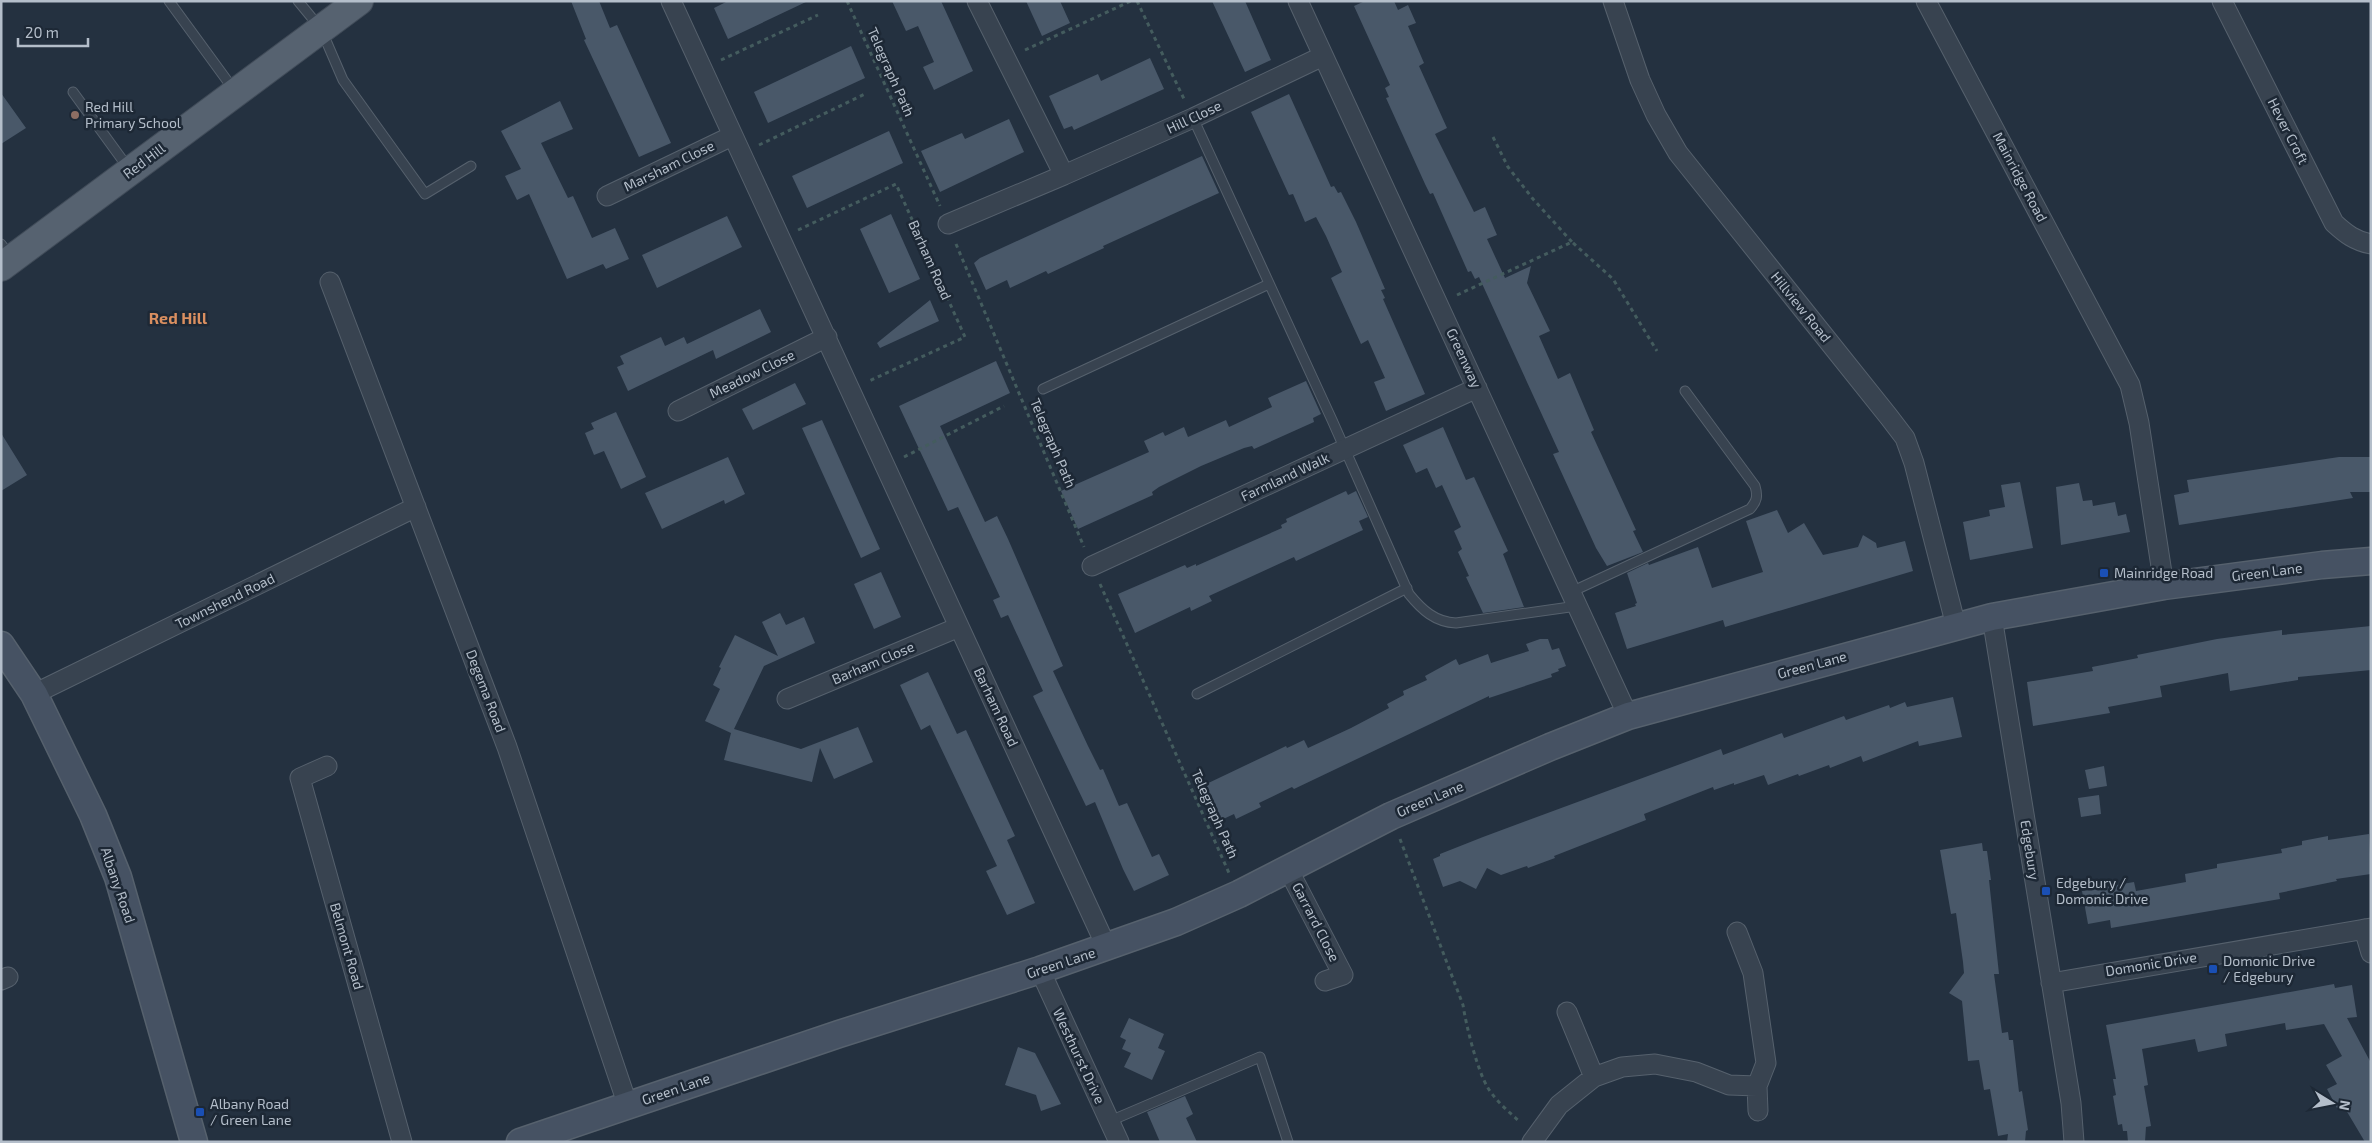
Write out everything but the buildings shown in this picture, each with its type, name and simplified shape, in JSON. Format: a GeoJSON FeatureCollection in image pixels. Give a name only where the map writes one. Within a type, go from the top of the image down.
{"type":"FeatureCollection","features":[{"type":"Feature","properties":{"kind":"main road","name":"Red Hill"},"geometry":{"type":"LineString","coordinates":[[5,257],[130,171],[338,14]]}},
{"type":"Feature","properties":{"kind":"main road","name":"Green Lane"},"geometry":{"type":"LineString","coordinates":[[520,1142],[1107,948],[1176,922],[1239,894],[1391,816],[1550,747],[1628,716],[1992,617],[2164,586],[2322,565],[2371,561]]}},
{"type":"Feature","properties":{"kind":"main road","name":"Albany Road"},"geometry":{"type":"LineString","coordinates":[[1,645],[34,694],[93,815],[118,877],[194,1142]]}},
{"type":"Feature","properties":{"kind":"street","name":"Barham Road"},"geometry":{"type":"LineString","coordinates":[[671,1],[1107,948]]}},
{"type":"Feature","properties":{"kind":"street"},"geometry":{"type":"LineString","coordinates":[[977,1],[1064,175]]}},
{"type":"Feature","properties":{"kind":"street","name":"Greenway"},"geometry":{"type":"LineString","coordinates":[[1298,1],[1628,716]]}},
{"type":"Feature","properties":{"kind":"street","name":"Hillview Road"},"geometry":{"type":"LineString","coordinates":[[1614,1],[1640,80],[1656,115],[1678,153],[1905,438],[1914,463],[1956,626]]}},
{"type":"Feature","properties":{"kind":"street","name":"Mainridge Road"},"geometry":{"type":"LineString","coordinates":[[1926,1],[2130,385],[2139,423],[2164,586]]}},
{"type":"Feature","properties":{"kind":"street","name":"Hever Croft"},"geometry":{"type":"LineString","coordinates":[[2222,1],[2334,223],[2347,235],[2361,242],[2371,244]]}},
{"type":"Feature","properties":{"kind":"street","name":"Hill Close"},"geometry":{"type":"LineString","coordinates":[[948,224],[1193,118],[1323,56]]}},
{"type":"Feature","properties":{"kind":"street","name":"Marsham Close"},"geometry":{"type":"LineString","coordinates":[[607,196],[732,136]]}},
{"type":"Feature","properties":{"kind":"street","name":"Degema Road"},"geometry":{"type":"LineString","coordinates":[[330,282],[507,747],[628,1106]]}},
{"type":"Feature","properties":{"kind":"street","name":"Meadow Close"},"geometry":{"type":"LineString","coordinates":[[678,411],[827,337]]}},
{"type":"Feature","properties":{"kind":"street","name":"Farmland Walk"},"geometry":{"type":"LineString","coordinates":[[1092,566],[1477,388]]}},
{"type":"Feature","properties":{"kind":"street","name":"Townshend Road"},"geometry":{"type":"LineString","coordinates":[[34,694],[416,508]]}},
{"type":"Feature","properties":{"kind":"street","name":"Edgebury"},"geometry":{"type":"LineString","coordinates":[[1992,617],[2070,1104],[2074,1142]]}},
{"type":"Feature","properties":{"kind":"street","name":"Barham Close"},"geometry":{"type":"LineString","coordinates":[[787,698],[959,626]]}},
{"type":"Feature","properties":{"kind":"street","name":"Belmont Road"},"geometry":{"type":"LineString","coordinates":[[327,766],[300,778],[402,1142]]}},
{"type":"Feature","properties":{"kind":"street","name":"Garrard Close"},"geometry":{"type":"LineString","coordinates":[[1288,869],[1350,972],[1325,981]]}},
{"type":"Feature","properties":{"kind":"street"},"geometry":{"type":"LineString","coordinates":[[2368,929],[2371,953]]}},
{"type":"Feature","properties":{"kind":"street","name":"Domonic Drive"},"geometry":{"type":"LineString","coordinates":[[2050,983],[2368,929]]}},
{"type":"Feature","properties":{"kind":"street"},"geometry":{"type":"LineString","coordinates":[[1737,932],[1753,973],[1766,1063],[1757,1086],[1758,1111]]}},
{"type":"Feature","properties":{"kind":"street","name":"Westhurst Drive"},"geometry":{"type":"LineString","coordinates":[[1040,970],[1119,1142]]}},
{"type":"Feature","properties":{"kind":"street"},"geometry":{"type":"LineString","coordinates":[[1567,1012],[1594,1077]]}},
{"type":"Feature","properties":{"kind":"street"},"geometry":{"type":"LineString","coordinates":[[1534,1139],[1559,1105],[1594,1077],[1622,1067],[1655,1064],[1696,1072],[1729,1085],[1757,1086]]}},
{"type":"Feature","properties":{"kind":"lane"},"geometry":{"type":"LineString","coordinates":[[169,1],[236,92]]}},
{"type":"Feature","properties":{"kind":"lane"},"geometry":{"type":"LineString","coordinates":[[298,1],[338,14],[343,80],[425,194],[471,166]]}},
{"type":"Feature","properties":{"kind":"lane"},"geometry":{"type":"LineString","coordinates":[[73,92],[130,171]]}},
{"type":"Feature","properties":{"kind":"lane"},"geometry":{"type":"LineString","coordinates":[[1193,118],[1407,588],[1420,608],[1444,622],[1456,623],[1574,599],[1750,509],[1758,495],[1755,486],[1685,391]]}},
{"type":"Feature","properties":{"kind":"lane"},"geometry":{"type":"LineString","coordinates":[[1043,388],[1269,284]]}},
{"type":"Feature","properties":{"kind":"lane"},"geometry":{"type":"LineString","coordinates":[[1197,694],[1407,588]]}},
{"type":"Feature","properties":{"kind":"lane"},"geometry":{"type":"LineString","coordinates":[[1110,1121],[1260,1057],[1288,1142]]}},
{"type":"Feature","properties":{"kind":"path","name":"Telegraph Path"},"geometry":{"type":"LineString","coordinates":[[847,1],[948,224],[1092,566],[1239,894]]}},
{"type":"Feature","properties":{"kind":"path"},"geometry":{"type":"LineString","coordinates":[[1006,59],[1131,1]]}},
{"type":"Feature","properties":{"kind":"path"},"geometry":{"type":"LineString","coordinates":[[1137,1],[1193,118]]}},
{"type":"Feature","properties":{"kind":"path"},"geometry":{"type":"LineString","coordinates":[[702,69],[818,15]]}},
{"type":"Feature","properties":{"kind":"path"},"geometry":{"type":"LineString","coordinates":[[741,154],[865,94]]}},
{"type":"Feature","properties":{"kind":"path"},"geometry":{"type":"LineString","coordinates":[[1492,137],[1508,168],[1533,199],[1572,242],[1613,279],[1657,352]]}},
{"type":"Feature","properties":{"kind":"path","name":"Barham Road"},"geometry":{"type":"LineString","coordinates":[[780,238],[896,184],[965,337],[850,390]]}},
{"type":"Feature","properties":{"kind":"path"},"geometry":{"type":"LineString","coordinates":[[1438,304],[1572,242]]}},
{"type":"Feature","properties":{"kind":"path"},"geometry":{"type":"LineString","coordinates":[[885,467],[1004,406]]}},
{"type":"Feature","properties":{"kind":"path"},"geometry":{"type":"LineString","coordinates":[[1391,816],[1463,1005],[1466,1026],[1487,1087],[1502,1106],[1534,1139]]}},
{"type":"Feature","properties":{"kind":"place","name":"Red Hill Primary School"},"geometry":{"type":"Point","coordinates":[75,115]}},
{"type":"Feature","properties":{"kind":"place","name":"Mainridge Road"},"geometry":{"type":"Point","coordinates":[2104,573]}},
{"type":"Feature","properties":{"kind":"place","name":"Edgebury / Domonic Drive"},"geometry":{"type":"Point","coordinates":[2046,891]}},
{"type":"Feature","properties":{"kind":"place","name":"Domonic Drive / Edgebury"},"geometry":{"type":"Point","coordinates":[2213,969]}},
{"type":"Feature","properties":{"kind":"place","name":"Albany Road / Green Lane"},"geometry":{"type":"Point","coordinates":[200,1112]}},
{"type":"Feature","properties":{"kind":"district","name":"Red Hill"},"geometry":{"type":"Point","coordinates":[178,318]}}]}
